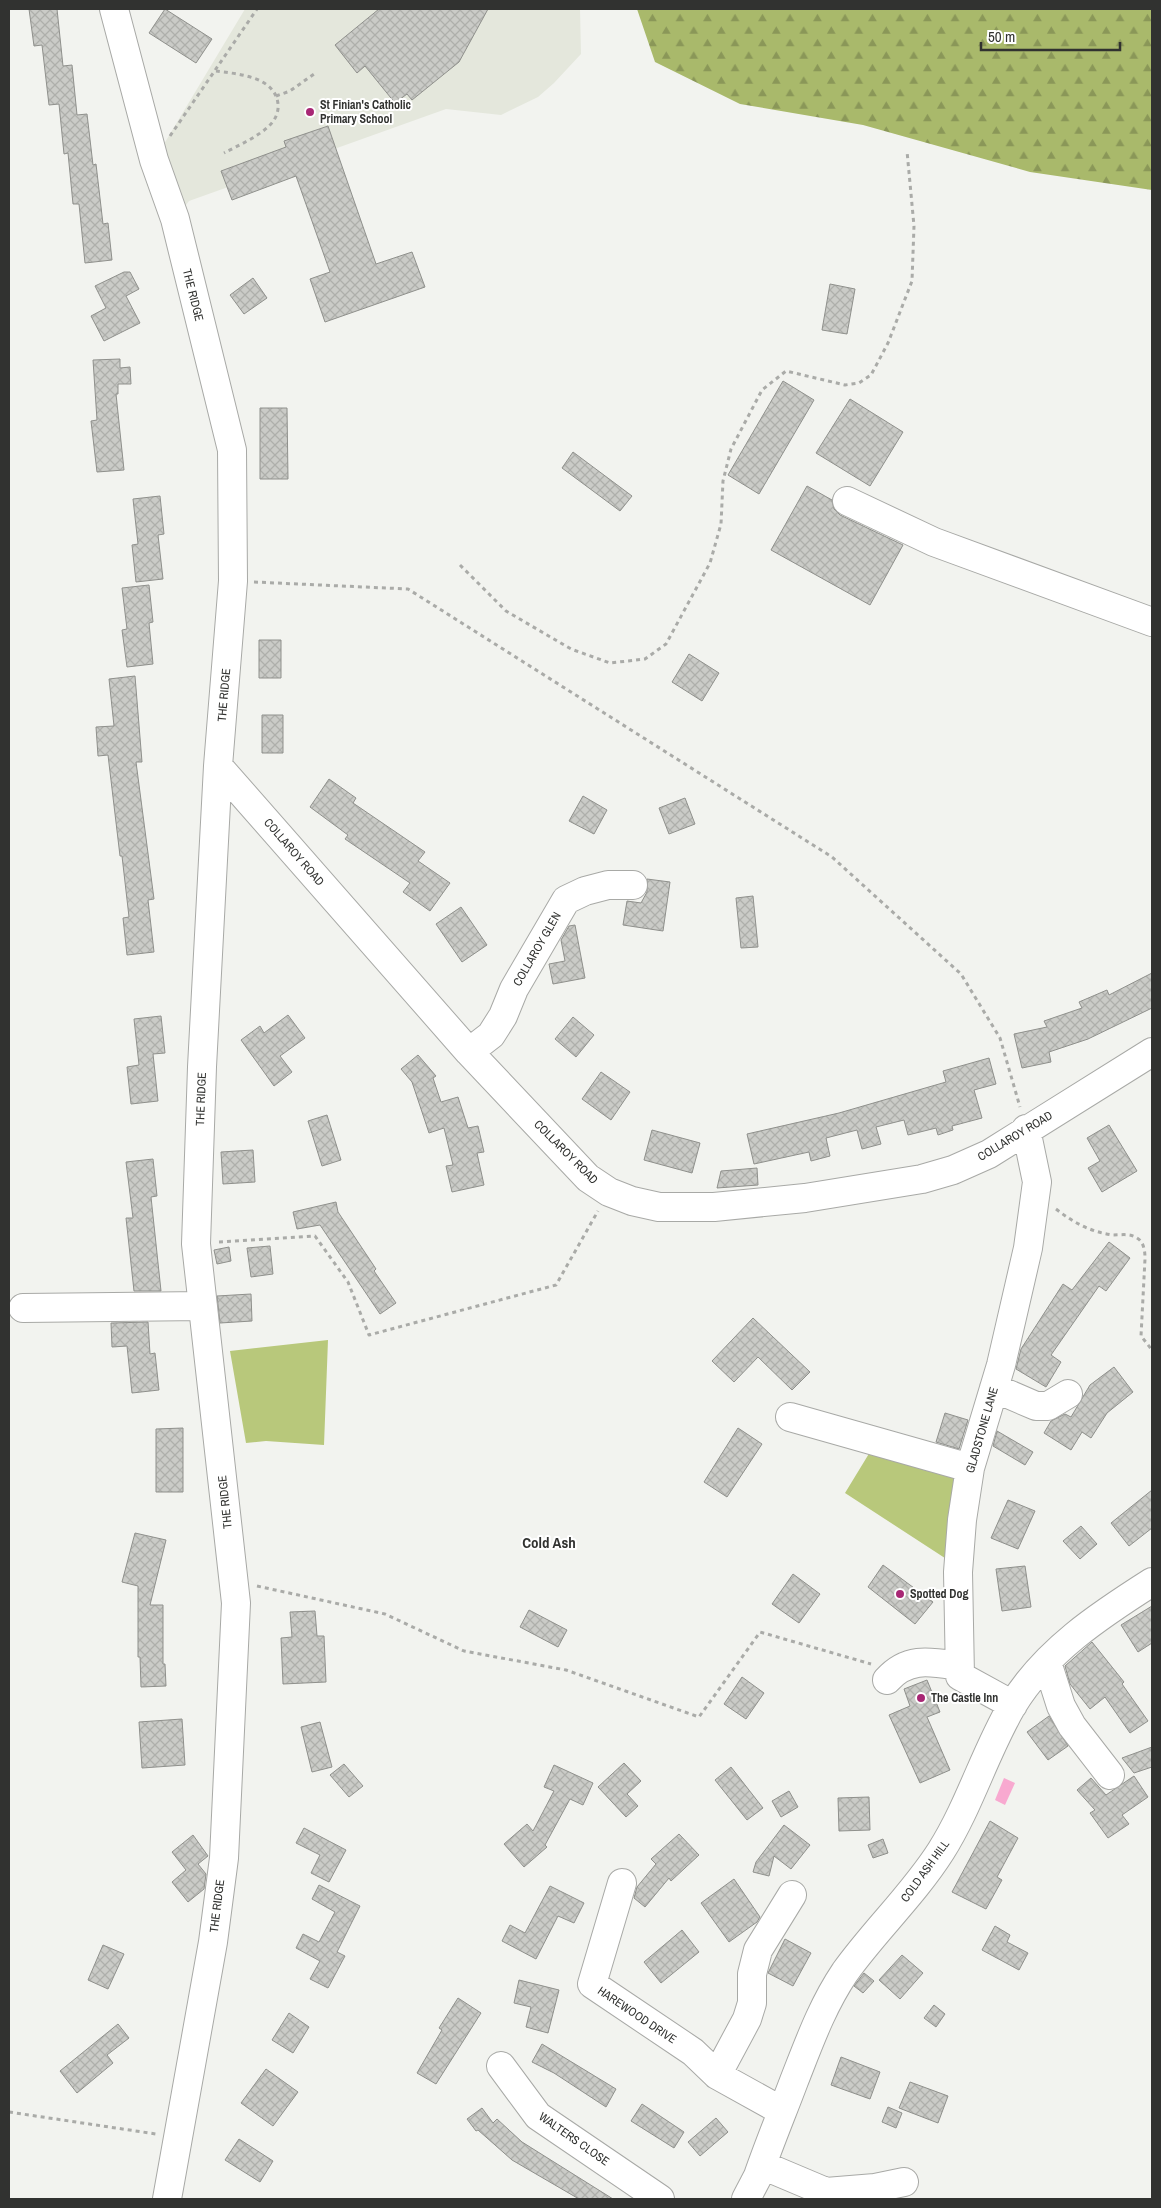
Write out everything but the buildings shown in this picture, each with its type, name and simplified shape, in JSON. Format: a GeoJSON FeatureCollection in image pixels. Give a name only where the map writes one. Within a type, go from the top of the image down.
{"type":"FeatureCollection","features":[{"type":"Feature","properties":{"kind":"street","name":"THE RIDGE"},"geometry":{"type":"LineString","coordinates":[[114,9],[154,160],[174,219],[232,450],[234,581],[218,766],[202,1067],[196,1244],[236,1603],[224,1858],[213,1942],[167,2199]]}},
{"type":"Feature","properties":{"kind":"street"},"geometry":{"type":"LineString","coordinates":[[847,501],[934,542],[1152,622]]}},
{"type":"Feature","properties":{"kind":"street","name":"COLLAROY ROAD"},"geometry":{"type":"LineString","coordinates":[[218,766],[469,1052],[588,1178],[609,1192],[632,1201],[659,1207],[714,1207],[805,1198],[922,1179],[953,1170],[989,1154],[1152,1052]]}},
{"type":"Feature","properties":{"kind":"street","name":"COLLAROY GLEN"},"geometry":{"type":"LineString","coordinates":[[469,1052],[491,1035],[503,1016],[514,989],[566,900],[585,891],[608,885],[633,885]]}},
{"type":"Feature","properties":{"kind":"street","name":"GLADSTONE LANE"},"geometry":{"type":"LineString","coordinates":[[959,1666],[958,1572],[962,1520],[970,1468],[994,1388],[1028,1248],[1036,1192],[1037,1182],[1026,1130]]}},
{"type":"Feature","properties":{"kind":"street"},"geometry":{"type":"LineString","coordinates":[[23,1308],[203,1306]]}},
{"type":"Feature","properties":{"kind":"street"},"geometry":{"type":"LineString","coordinates":[[994,1388],[1036,1406],[1048,1406],[1068,1394]]}},
{"type":"Feature","properties":{"kind":"street"},"geometry":{"type":"LineString","coordinates":[[790,1417],[970,1468]]}},
{"type":"Feature","properties":{"kind":"street","name":"COLD ASH HILL"},"geometry":{"type":"LineString","coordinates":[[746,2199],[762,2165],[821,2010],[846,1972],[932,1866],[952,1834],[991,1746],[1013,1704],[1031,1680],[1064,1644],[1101,1615],[1152,1582]]}},
{"type":"Feature","properties":{"kind":"street"},"geometry":{"type":"LineString","coordinates":[[891,1676],[926,1660],[959,1666],[960,1676],[1013,1704]]}},
{"type":"Feature","properties":{"kind":"street"},"geometry":{"type":"LineString","coordinates":[[1047,1662],[1065,1713],[1110,1775]]}},
{"type":"Feature","properties":{"kind":"street","name":"HAREWOOD DRIVE"},"geometry":{"type":"LineString","coordinates":[[622,1883],[592,1984],[693,2052],[717,2075],[782,2111]]}},
{"type":"Feature","properties":{"kind":"street"},"geometry":{"type":"LineString","coordinates":[[717,2075],[748,2019],[752,2003],[752,1974],[758,1950],[792,1895]]}},
{"type":"Feature","properties":{"kind":"street","name":"WALTERS CLOSE"},"geometry":{"type":"LineString","coordinates":[[501,2066],[538,2116],[660,2199]]}},
{"type":"Feature","properties":{"kind":"street"},"geometry":{"type":"LineString","coordinates":[[762,2165],[827,2195],[904,2182]]}},
{"type":"Feature","properties":{"kind":"path"},"geometry":{"type":"LineString","coordinates":[[154,160],[257,9]]}},
{"type":"Feature","properties":{"kind":"path"},"geometry":{"type":"LineString","coordinates":[[216,70],[248,75],[271,87],[276,96],[278,106],[272,124],[224,153]]}},
{"type":"Feature","properties":{"kind":"path"},"geometry":{"type":"LineString","coordinates":[[276,96],[290,91],[314,74]]}},
{"type":"Feature","properties":{"kind":"path"},"geometry":{"type":"LineString","coordinates":[[460,565],[506,611],[571,648],[610,663],[645,659],[666,644],[710,563],[721,524],[723,481],[731,449],[762,390],[786,371],[845,385],[858,383],[870,375],[888,344],[912,281],[914,226],[907,151]]}},
{"type":"Feature","properties":{"kind":"path"},"geometry":{"type":"LineString","coordinates":[[234,581],[408,589],[832,857],[961,974],[1000,1038],[1026,1130]]}},
{"type":"Feature","properties":{"kind":"path"},"geometry":{"type":"LineString","coordinates":[[196,1244],[315,1236],[348,1282],[369,1335],[556,1284],[609,1192]]}},
{"type":"Feature","properties":{"kind":"path"},"geometry":{"type":"LineString","coordinates":[[1036,1192],[1070,1219],[1085,1228],[1114,1235],[1130,1235],[1138,1238],[1145,1251],[1141,1336],[1152,1350]]}},
{"type":"Feature","properties":{"kind":"path"},"geometry":{"type":"LineString","coordinates":[[234,1581],[385,1614],[464,1651],[566,1670],[699,1717],[760,1632],[891,1676]]}},
{"type":"Feature","properties":{"kind":"path"},"geometry":{"type":"LineString","coordinates":[[9,2112],[179,2138]]}},
{"type":"Feature","properties":{"kind":"shaded area","name":"St Finian's Catholic Primary School"},"geometry":{"type":"Polygon","coordinates":[[[245,9],[580,9],[581,54],[538,97],[501,115],[446,109],[189,201],[175,219],[161,149],[245,9]]]}},
{"type":"Feature","properties":{"kind":"shaded area"},"geometry":{"type":"Polygon","coordinates":[[[1004,1778],[1015,1783],[1005,1805],[995,1800],[1004,1778]]]}},
{"type":"Feature","properties":{"kind":"green space"},"geometry":{"type":"Polygon","coordinates":[[[637,9],[1152,9],[1152,190],[1030,172],[863,125],[740,104],[655,62],[637,9]]]}},
{"type":"Feature","properties":{"kind":"green space"},"geometry":{"type":"Polygon","coordinates":[[[328,1340],[324,1445],[266,1441],[246,1443],[230,1351],[328,1340]]]}},
{"type":"Feature","properties":{"kind":"green space"},"geometry":{"type":"Polygon","coordinates":[[[870,1452],[963,1476],[951,1562],[845,1493],[870,1452]]]}},
{"type":"Feature","properties":{"kind":"place","name":"St Finian's Catholic Primary School"},"geometry":{"type":"Point","coordinates":[310,112]}},
{"type":"Feature","properties":{"kind":"place","name":"Spotted Dog"},"geometry":{"type":"Point","coordinates":[900,1594]}},
{"type":"Feature","properties":{"kind":"place","name":"The Castle Inn"},"geometry":{"type":"Point","coordinates":[921,1698]}},
{"type":"Feature","properties":{"kind":"district","name":"Cold Ash"},"geometry":{"type":"Point","coordinates":[549,1542]}}]}
